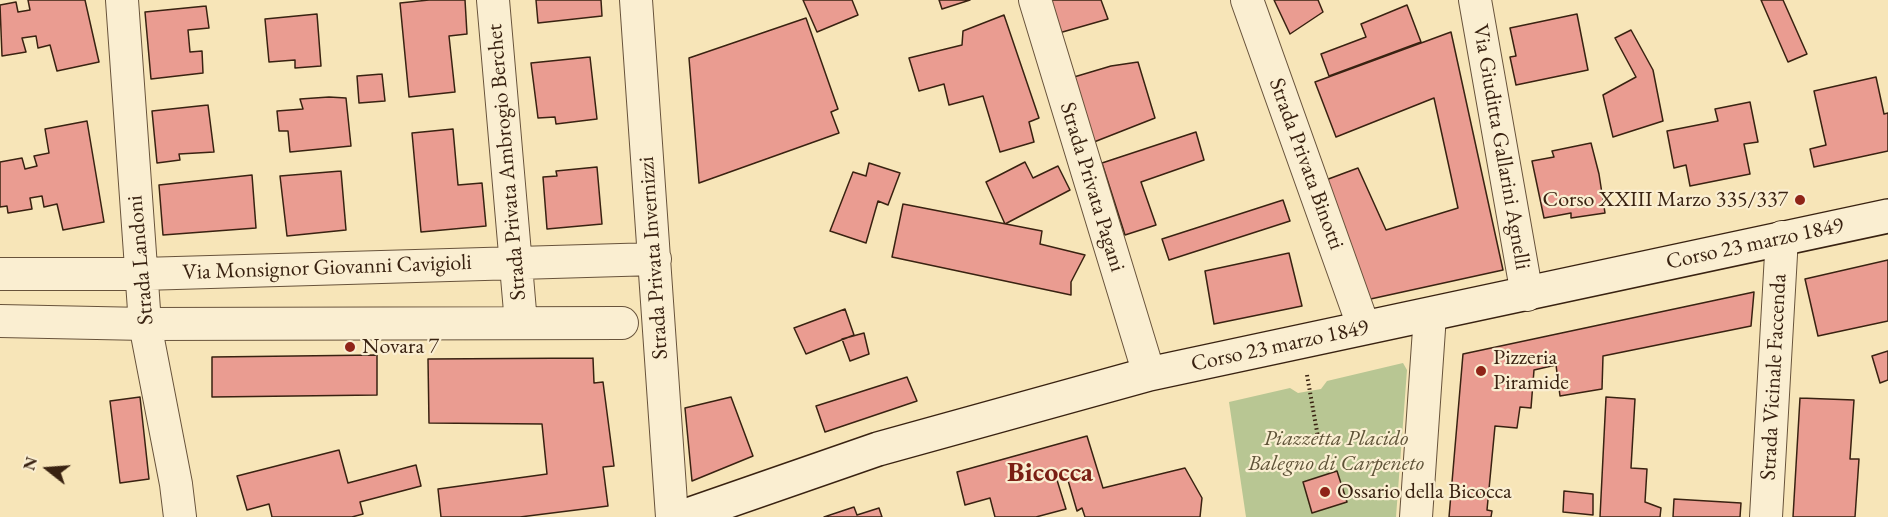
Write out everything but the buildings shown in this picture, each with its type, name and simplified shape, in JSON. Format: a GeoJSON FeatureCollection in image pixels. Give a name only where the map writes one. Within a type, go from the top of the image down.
{"type":"FeatureCollection","features":[{"type":"Feature","properties":{"kind":"main road","name":"Corso 23 marzo 1849"},"geometry":{"type":"LineString","coordinates":[[682,517],[878,449],[1149,374],[1888,216]]}},
{"type":"Feature","properties":{"kind":"street","name":"Strada Landoni"},"geometry":{"type":"LineString","coordinates":[[122,0],[145,324],[176,484],[180,517]]}},
{"type":"Feature","properties":{"kind":"street","name":"Strada Privata Ambrogio Berchet"},"geometry":{"type":"LineString","coordinates":[[493,0],[521,323]]}},
{"type":"Feature","properties":{"kind":"street","name":"Strada Privata Invernizzi"},"geometry":{"type":"LineString","coordinates":[[636,0],[672,517]]}},
{"type":"Feature","properties":{"kind":"street","name":"Strada Privata Pagani"},"geometry":{"type":"LineString","coordinates":[[1035,0],[1149,374]]}},
{"type":"Feature","properties":{"kind":"street","name":"Strada Privata Binotti"},"geometry":{"type":"LineString","coordinates":[[1247,0],[1364,328]]}},
{"type":"Feature","properties":{"kind":"street","name":"Via Giuditta Gallarini Agnelli"},"geometry":{"type":"LineString","coordinates":[[1475,0],[1527,295]]}},
{"type":"Feature","properties":{"kind":"street","name":"Strada Vicinale Faccenda"},"geometry":{"type":"LineString","coordinates":[[1766,517],[1782,237]]}},
{"type":"Feature","properties":{"kind":"street","name":"Via Monsignor Giovanni Cavigioli"},"geometry":{"type":"LineString","coordinates":[[0,274],[142,274],[655,259]]}},
{"type":"Feature","properties":{"kind":"street"},"geometry":{"type":"LineString","coordinates":[[1416,517],[1430,315]]}},
{"type":"Feature","properties":{"kind":"street"},"geometry":{"type":"LineString","coordinates":[[0,321],[145,324],[621,323]]}},
{"type":"Feature","properties":{"kind":"path"},"geometry":{"type":"LineString","coordinates":[[1301,342],[1319,443]]}},
{"type":"Feature","properties":{"kind":"green space","name":"Piazzetta Placido Balegno di Carpeneto"},"geometry":{"type":"Polygon","coordinates":[[[1403,363],[1407,370],[1396,517],[1246,517],[1229,402],[1290,388],[1298,393],[1321,389],[1327,381],[1403,363]]]}},
{"type":"Feature","properties":{"kind":"place","name":"Corso XXIII Marzo 335/337"},"geometry":{"type":"Point","coordinates":[1800,200]}},
{"type":"Feature","properties":{"kind":"place","name":"Novara 7"},"geometry":{"type":"Point","coordinates":[350,347]}},
{"type":"Feature","properties":{"kind":"place","name":"Pizzeria Piramide"},"geometry":{"type":"Point","coordinates":[1481,371]}},
{"type":"Feature","properties":{"kind":"place","name":"Ossario della Bicocca"},"geometry":{"type":"Point","coordinates":[1325,492]}},
{"type":"Feature","properties":{"kind":"district","name":"Bicocca"},"geometry":{"type":"Point","coordinates":[1050,473]}}]}
